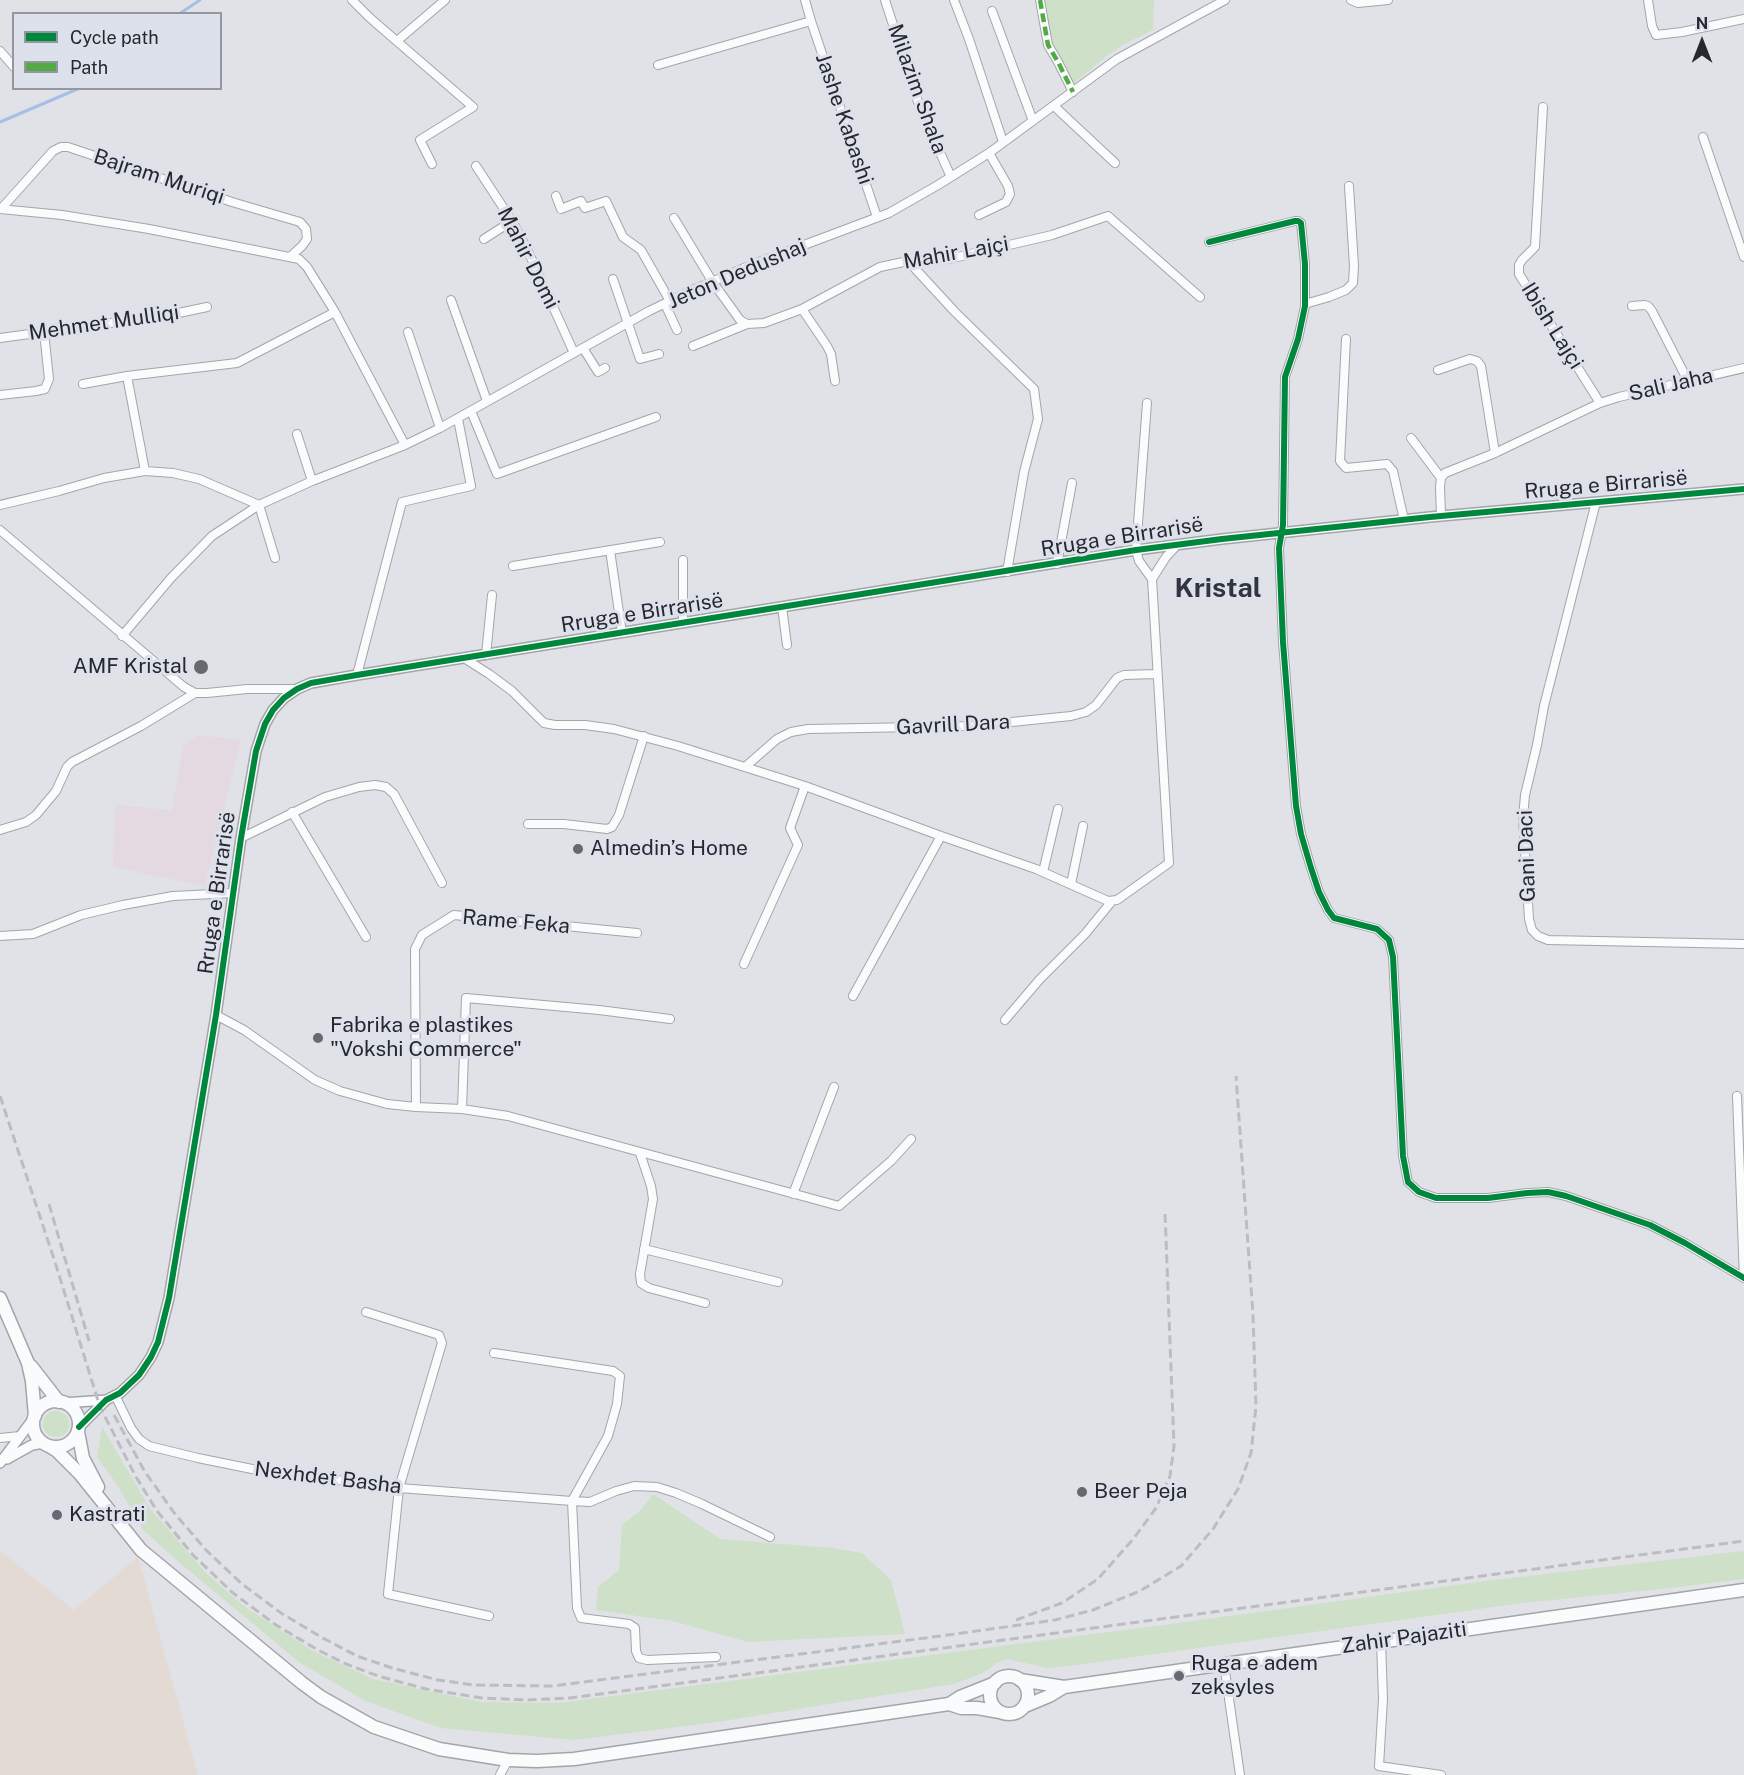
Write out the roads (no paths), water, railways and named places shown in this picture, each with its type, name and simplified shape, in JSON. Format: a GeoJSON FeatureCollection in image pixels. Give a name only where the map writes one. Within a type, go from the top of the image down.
{"type":"FeatureCollection","features":[{"type":"Feature","properties":{"kind":"main road"},"geometry":{"type":"LineString","coordinates":[[0,1298],[28,1363],[32,1381],[36,1435],[46,1445],[57,1451],[108,1506]]}},
{"type":"Feature","properties":{"kind":"main road"},"geometry":{"type":"LineString","coordinates":[[28,1363],[61,1402],[73,1409],[87,1467],[108,1506],[126,1532],[151,1558],[321,1697],[374,1727],[410,1741],[439,1749],[508,1760],[537,1761],[607,1754],[950,1704],[1004,1677],[1020,1680],[1028,1694],[1025,1706],[1014,1714],[961,1708],[950,1704]]}},
{"type":"Feature","properties":{"kind":"main road"},"geometry":{"type":"LineString","coordinates":[[35,1417],[40,1408],[50,1402],[61,1402]]}},
{"type":"Feature","properties":{"kind":"main road"},"geometry":{"type":"LineString","coordinates":[[46,1445],[61,1447],[66,1445],[71,1442],[78,1429]]}},
{"type":"Feature","properties":{"kind":"main road","name":"Zahir Pajaziti"},"geometry":{"type":"LineString","coordinates":[[1020,1680],[1064,1687],[1744,1590]]}},
{"type":"Feature","properties":{"kind":"main road"},"geometry":{"type":"LineString","coordinates":[[995,1683],[990,1698],[1000,1712]]}},
{"type":"Feature","properties":{"kind":"main road","name":"Zahir Pajaziti"},"geometry":{"type":"LineString","coordinates":[[1025,1706],[1064,1687]]}},
{"type":"Feature","properties":{"kind":"street"},"geometry":{"type":"LineString","coordinates":[[352,0],[473,107],[420,140],[432,164]]}},
{"type":"Feature","properties":{"kind":"street"},"geometry":{"type":"LineString","coordinates":[[397,41],[445,0]]}},
{"type":"Feature","properties":{"kind":"street","name":"Jashe Kabashi"},"geometry":{"type":"LineString","coordinates":[[805,0],[877,217]]}},
{"type":"Feature","properties":{"kind":"street","name":"Milazim Shala"},"geometry":{"type":"LineString","coordinates":[[885,0],[920,108],[951,177]]}},
{"type":"Feature","properties":{"kind":"street"},"geometry":{"type":"LineString","coordinates":[[954,0],[1003,142]]}},
{"type":"Feature","properties":{"kind":"street"},"geometry":{"type":"LineString","coordinates":[[1040,0],[1048,45],[1073,92]]}},
{"type":"Feature","properties":{"kind":"street","name":"Jeton Dedushaj"},"geometry":{"type":"LineString","coordinates":[[122,636],[171,578],[212,536],[259,505],[312,481],[405,445],[440,428],[628,323],[712,281],[889,213],[989,153],[1117,59],[1225,0]]}},
{"type":"Feature","properties":{"kind":"street"},"geometry":{"type":"LineString","coordinates":[[1351,0],[1358,3],[1388,0]]}},
{"type":"Feature","properties":{"kind":"street"},"geometry":{"type":"LineString","coordinates":[[1648,0],[1652,26],[1656,35],[1744,19]]}},
{"type":"Feature","properties":{"kind":"street"},"geometry":{"type":"LineString","coordinates":[[992,11],[1033,121]]}},
{"type":"Feature","properties":{"kind":"street"},"geometry":{"type":"LineString","coordinates":[[658,65],[811,21]]}},
{"type":"Feature","properties":{"kind":"street"},"geometry":{"type":"LineString","coordinates":[[0,51],[12,65]]}},
{"type":"Feature","properties":{"kind":"street"},"geometry":{"type":"LineString","coordinates":[[1054,106],[1115,163]]}},
{"type":"Feature","properties":{"kind":"street","name":"Ibish Lajçi"},"geometry":{"type":"LineString","coordinates":[[1543,107],[1535,247],[1519,265],[1519,274],[1600,404]]}},
{"type":"Feature","properties":{"kind":"street"},"geometry":{"type":"LineString","coordinates":[[1703,136],[1744,257]]}},
{"type":"Feature","properties":{"kind":"street","name":"Bajram Muriqi"},"geometry":{"type":"LineString","coordinates":[[61,147],[68,147],[232,202],[300,222],[306,229],[307,239],[291,256],[149,229],[62,215],[1,209],[53,151],[61,147]]}},
{"type":"Feature","properties":{"kind":"street"},"geometry":{"type":"LineString","coordinates":[[979,215],[1006,202],[1010,194],[1008,186],[989,153]]}},
{"type":"Feature","properties":{"kind":"street","name":"Mahir Domi"},"geometry":{"type":"LineString","coordinates":[[476,166],[513,221],[542,279],[574,353]]}},
{"type":"Feature","properties":{"kind":"street"},"geometry":{"type":"LineString","coordinates":[[1305,303],[1346,290],[1353,283],[1349,186]]}},
{"type":"Feature","properties":{"kind":"street"},"geometry":{"type":"LineString","coordinates":[[556,196],[561,209],[581,201],[585,208],[606,201],[623,237],[641,250],[668,302],[677,330]]}},
{"type":"Feature","properties":{"kind":"street","name":"Mahir Lajçi"},"geometry":{"type":"LineString","coordinates":[[693,346],[747,324],[764,323],[802,309],[880,267],[908,261],[948,259],[1052,235],[1108,216],[1200,297]]}},
{"type":"Feature","properties":{"kind":"street"},"geometry":{"type":"LineString","coordinates":[[674,218],[712,281],[740,320],[747,324]]}},
{"type":"Feature","properties":{"kind":"street"},"geometry":{"type":"LineString","coordinates":[[484,239],[513,221]]}},
{"type":"Feature","properties":{"kind":"street"},"geometry":{"type":"LineString","coordinates":[[1209,242],[1299,221],[1301,224],[1305,264],[1305,303],[1298,339],[1286,377],[1283,525],[1279,548],[1283,642],[1296,806],[1300,834],[1319,892],[1328,910],[1334,918],[1377,928],[1389,940],[1393,957],[1403,1156],[1408,1182],[1419,1192],[1436,1198],[1488,1198],[1548,1192],[1566,1196],[1650,1225],[1744,1278]]}},
{"type":"Feature","properties":{"kind":"street"},"geometry":{"type":"LineString","coordinates":[[291,256],[307,267],[335,312],[405,445]]}},
{"type":"Feature","properties":{"kind":"street"},"geometry":{"type":"LineString","coordinates":[[908,261],[955,312],[1034,390],[1038,420],[1024,472],[1007,572]]}},
{"type":"Feature","properties":{"kind":"street"},"geometry":{"type":"LineString","coordinates":[[613,279],[640,359],[659,354]]}},
{"type":"Feature","properties":{"kind":"street"},"geometry":{"type":"LineString","coordinates":[[451,300],[488,401]]}},
{"type":"Feature","properties":{"kind":"street"},"geometry":{"type":"LineString","coordinates":[[1632,306],[1648,306],[1652,311],[1688,381]]}},
{"type":"Feature","properties":{"kind":"street","name":"Mehmet Mulliqi"},"geometry":{"type":"LineString","coordinates":[[0,338],[170,315],[207,307]]}},
{"type":"Feature","properties":{"kind":"street"},"geometry":{"type":"LineString","coordinates":[[802,309],[831,354],[836,381]]}},
{"type":"Feature","properties":{"kind":"street"},"geometry":{"type":"LineString","coordinates":[[83,384],[127,376],[237,363],[335,312]]}},
{"type":"Feature","properties":{"kind":"street"},"geometry":{"type":"LineString","coordinates":[[0,395],[45,389],[49,380],[44,332]]}},
{"type":"Feature","properties":{"kind":"street"},"geometry":{"type":"LineString","coordinates":[[408,332],[440,428]]}},
{"type":"Feature","properties":{"kind":"street"},"geometry":{"type":"LineString","coordinates":[[1346,339],[1340,461],[1346,468],[1388,464],[1394,471],[1404,520]]}},
{"type":"Feature","properties":{"kind":"street"},"geometry":{"type":"LineString","coordinates":[[583,348],[598,372],[605,368]]}},
{"type":"Feature","properties":{"kind":"street"},"geometry":{"type":"LineString","coordinates":[[1438,370],[1470,359],[1477,361],[1481,366],[1495,453]]}},
{"type":"Feature","properties":{"kind":"street","name":"Sali Jaha"},"geometry":{"type":"LineString","coordinates":[[1441,478],[1445,472],[1495,453],[1619,397],[1744,368]]}},
{"type":"Feature","properties":{"kind":"street"},"geometry":{"type":"LineString","coordinates":[[127,376],[145,471]]}},
{"type":"Feature","properties":{"kind":"street"},"geometry":{"type":"LineString","coordinates":[[1005,1020],[1112,901],[1122,897],[1169,863],[1152,579],[1139,561],[1136,550],[1147,403]]}},
{"type":"Feature","properties":{"kind":"street"},"geometry":{"type":"LineString","coordinates":[[471,411],[497,474],[656,417]]}},
{"type":"Feature","properties":{"kind":"street"},"geometry":{"type":"LineString","coordinates":[[357,675],[402,502],[471,486],[458,419]]}},
{"type":"Feature","properties":{"kind":"street"},"geometry":{"type":"LineString","coordinates":[[297,434],[312,481]]}},
{"type":"Feature","properties":{"kind":"street"},"geometry":{"type":"LineString","coordinates":[[1412,438],[1441,478],[1442,516]]}},
{"type":"Feature","properties":{"kind":"street"},"geometry":{"type":"LineString","coordinates":[[0,505],[104,478],[145,471],[173,473],[199,479],[259,505],[275,558]]}},
{"type":"Feature","properties":{"kind":"street"},"geometry":{"type":"LineString","coordinates":[[1057,564],[1072,483]]}},
{"type":"Feature","properties":{"kind":"street","name":"Rruga e Birrarisë"},"geometry":{"type":"LineString","coordinates":[[78,1429],[145,1368],[159,1342],[216,1015],[251,773],[260,736],[273,710],[297,689],[357,675],[1136,550],[1442,516],[1744,489]]}},
{"type":"Feature","properties":{"kind":"street","name":"Gani Daci"},"geometry":{"type":"LineString","coordinates":[[1596,502],[1544,706],[1525,795],[1523,818],[1529,918],[1532,930],[1538,936],[1548,940],[1744,944]]}},
{"type":"Feature","properties":{"kind":"street"},"geometry":{"type":"LineString","coordinates":[[0,530],[175,681],[195,693],[247,689],[297,689]]}},
{"type":"Feature","properties":{"kind":"street"},"geometry":{"type":"LineString","coordinates":[[513,566],[660,542]]}},
{"type":"Feature","properties":{"kind":"street"},"geometry":{"type":"LineString","coordinates":[[1152,579],[1177,545]]}},
{"type":"Feature","properties":{"kind":"street"},"geometry":{"type":"LineString","coordinates":[[610,550],[622,633]]}},
{"type":"Feature","properties":{"kind":"street"},"geometry":{"type":"LineString","coordinates":[[682,623],[683,560]]}},
{"type":"Feature","properties":{"kind":"street"},"geometry":{"type":"LineString","coordinates":[[486,655],[492,595]]}},
{"type":"Feature","properties":{"kind":"street"},"geometry":{"type":"LineString","coordinates":[[782,607],[787,645]]}},
{"type":"Feature","properties":{"kind":"street"},"geometry":{"type":"LineString","coordinates":[[464,658],[512,691],[544,723],[555,726],[614,729],[745,767],[805,786],[1006,858],[1112,901]]}},
{"type":"Feature","properties":{"kind":"street","name":"Gavrill Dara"},"geometry":{"type":"LineString","coordinates":[[745,767],[777,740],[791,732],[808,729],[972,726],[1071,716],[1086,712],[1096,705],[1117,678],[1124,675],[1157,674]]}},
{"type":"Feature","properties":{"kind":"street"},"geometry":{"type":"LineString","coordinates":[[0,830],[26,822],[36,815],[56,791],[67,767],[72,762],[141,726],[195,693]]}},
{"type":"Feature","properties":{"kind":"street"},"geometry":{"type":"LineString","coordinates":[[528,825],[564,825],[607,829],[612,827],[619,815],[644,736]]}},
{"type":"Feature","properties":{"kind":"street"},"geometry":{"type":"LineString","coordinates":[[241,838],[325,797],[359,787],[375,785],[386,787],[394,794],[442,884]]}},
{"type":"Feature","properties":{"kind":"street"},"geometry":{"type":"LineString","coordinates":[[744,964],[798,845],[790,828],[805,786]]}},
{"type":"Feature","properties":{"kind":"street"},"geometry":{"type":"LineString","coordinates":[[1043,872],[1058,810]]}},
{"type":"Feature","properties":{"kind":"street"},"geometry":{"type":"LineString","coordinates":[[292,812],[366,937]]}},
{"type":"Feature","properties":{"kind":"street"},"geometry":{"type":"LineString","coordinates":[[1071,884],[1083,826]]}},
{"type":"Feature","properties":{"kind":"street"},"geometry":{"type":"LineString","coordinates":[[853,996],[941,836]]}},
{"type":"Feature","properties":{"kind":"street"},"geometry":{"type":"LineString","coordinates":[[0,936],[33,934],[81,915],[123,905],[173,896],[233,893]]}},
{"type":"Feature","properties":{"kind":"street","name":"Rame Feka"},"geometry":{"type":"LineString","coordinates":[[416,1107],[415,949],[422,935],[454,915],[637,933]]}},
{"type":"Feature","properties":{"kind":"street"},"geometry":{"type":"LineString","coordinates":[[462,1109],[466,998],[670,1019]]}},
{"type":"Feature","properties":{"kind":"street"},"geometry":{"type":"LineString","coordinates":[[216,1015],[244,1030],[315,1080],[340,1091],[387,1104],[462,1109],[508,1116],[839,1206],[891,1161],[911,1139]]}},
{"type":"Feature","properties":{"kind":"street"},"geometry":{"type":"LineString","coordinates":[[793,1194],[834,1087]]}},
{"type":"Feature","properties":{"kind":"street"},"geometry":{"type":"LineString","coordinates":[[1737,1096],[1741,1118],[1744,1278]]}},
{"type":"Feature","properties":{"kind":"street"},"geometry":{"type":"LineString","coordinates":[[640,1153],[651,1186],[652,1199],[639,1274],[641,1283],[649,1288],[705,1303]]}},
{"type":"Feature","properties":{"kind":"street"},"geometry":{"type":"LineString","coordinates":[[644,1249],[778,1282]]}},
{"type":"Feature","properties":{"kind":"street"},"geometry":{"type":"LineString","coordinates":[[366,1312],[439,1335],[442,1343],[399,1488],[387,1594],[489,1616]]}},
{"type":"Feature","properties":{"kind":"street"},"geometry":{"type":"LineString","coordinates":[[494,1353],[613,1371],[620,1376],[608,1436],[572,1501],[577,1608],[581,1617],[628,1624],[635,1628],[636,1651],[639,1658],[716,1657]]}},
{"type":"Feature","properties":{"kind":"street"},"geometry":{"type":"LineString","coordinates":[[61,1402],[83,1403],[111,1398]]}},
{"type":"Feature","properties":{"kind":"street","name":"Nexhdet Basha"},"geometry":{"type":"LineString","coordinates":[[111,1398],[130,1428],[149,1446],[198,1458],[252,1469],[399,1488],[572,1501],[590,1502],[634,1486],[657,1487],[702,1504],[770,1537]]}},
{"type":"Feature","properties":{"kind":"street"},"geometry":{"type":"LineString","coordinates":[[0,1463],[35,1417]]}},
{"type":"Feature","properties":{"kind":"street"},"geometry":{"type":"LineString","coordinates":[[0,1438],[20,1436]]}},
{"type":"Feature","properties":{"kind":"street"},"geometry":{"type":"LineString","coordinates":[[0,1463],[32,1445],[46,1445]]}},
{"type":"Feature","properties":{"kind":"street"},"geometry":{"type":"LineString","coordinates":[[1381,1641],[1383,1699],[1378,1771],[1441,1775]]}},
{"type":"Feature","properties":{"kind":"street"},"geometry":{"type":"LineString","coordinates":[[1224,1664],[1240,1775]]}},
{"type":"Feature","properties":{"kind":"street"},"geometry":{"type":"LineString","coordinates":[[501,1775],[508,1760]]}},
{"type":"Feature","properties":{"kind":"waterway"},"geometry":{"type":"LineString","coordinates":[[182,12],[200,0]]}},
{"type":"Feature","properties":{"kind":"waterway"},"geometry":{"type":"LineString","coordinates":[[0,122],[75,90]]}},
{"type":"Feature","properties":{"kind":"railway"},"geometry":{"type":"LineString","coordinates":[[114,1415],[145,1472],[175,1514],[206,1550],[242,1584],[281,1613],[357,1656],[438,1680],[474,1685],[553,1686],[1055,1620],[1093,1610],[1140,1591],[1181,1566],[1213,1529],[1238,1489],[1251,1453],[1256,1406],[1253,1315],[1236,1076]]}},
{"type":"Feature","properties":{"kind":"railway"},"geometry":{"type":"LineString","coordinates":[[0,1096],[100,1407],[136,1477],[157,1511],[193,1555],[233,1593],[276,1625],[346,1664],[378,1676],[426,1689],[482,1698],[526,1700],[570,1698],[1744,1541]]}},
{"type":"Feature","properties":{"kind":"railway"},"geometry":{"type":"LineString","coordinates":[[49,1204],[89,1341]]}},
{"type":"Feature","properties":{"kind":"railway"},"geometry":{"type":"LineString","coordinates":[[1016,1620],[1062,1603],[1098,1579],[1134,1538],[1156,1508],[1170,1476],[1174,1446],[1165,1213]]}},
{"type":"Feature","properties":{"kind":"place","name":"AMF Kristal"},"geometry":{"type":"Point","coordinates":[201,667]}},
{"type":"Feature","properties":{"kind":"place","name":"Almedin’s Home"},"geometry":{"type":"Point","coordinates":[578,849]}},
{"type":"Feature","properties":{"kind":"place","name":"Fabrika e plastikes \"Vokshi Commerce\""},"geometry":{"type":"Point","coordinates":[318,1038]}},
{"type":"Feature","properties":{"kind":"place","name":"Beer Peja"},"geometry":{"type":"Point","coordinates":[1082,1492]}},
{"type":"Feature","properties":{"kind":"place","name":"Kastrati"},"geometry":{"type":"Point","coordinates":[57,1515]}},
{"type":"Feature","properties":{"kind":"place","name":"Ruga e adem zeksyles"},"geometry":{"type":"Point","coordinates":[1179,1676]}},
{"type":"Feature","properties":{"kind":"district","name":"Kristal"},"geometry":{"type":"Point","coordinates":[1218,589]}}]}
